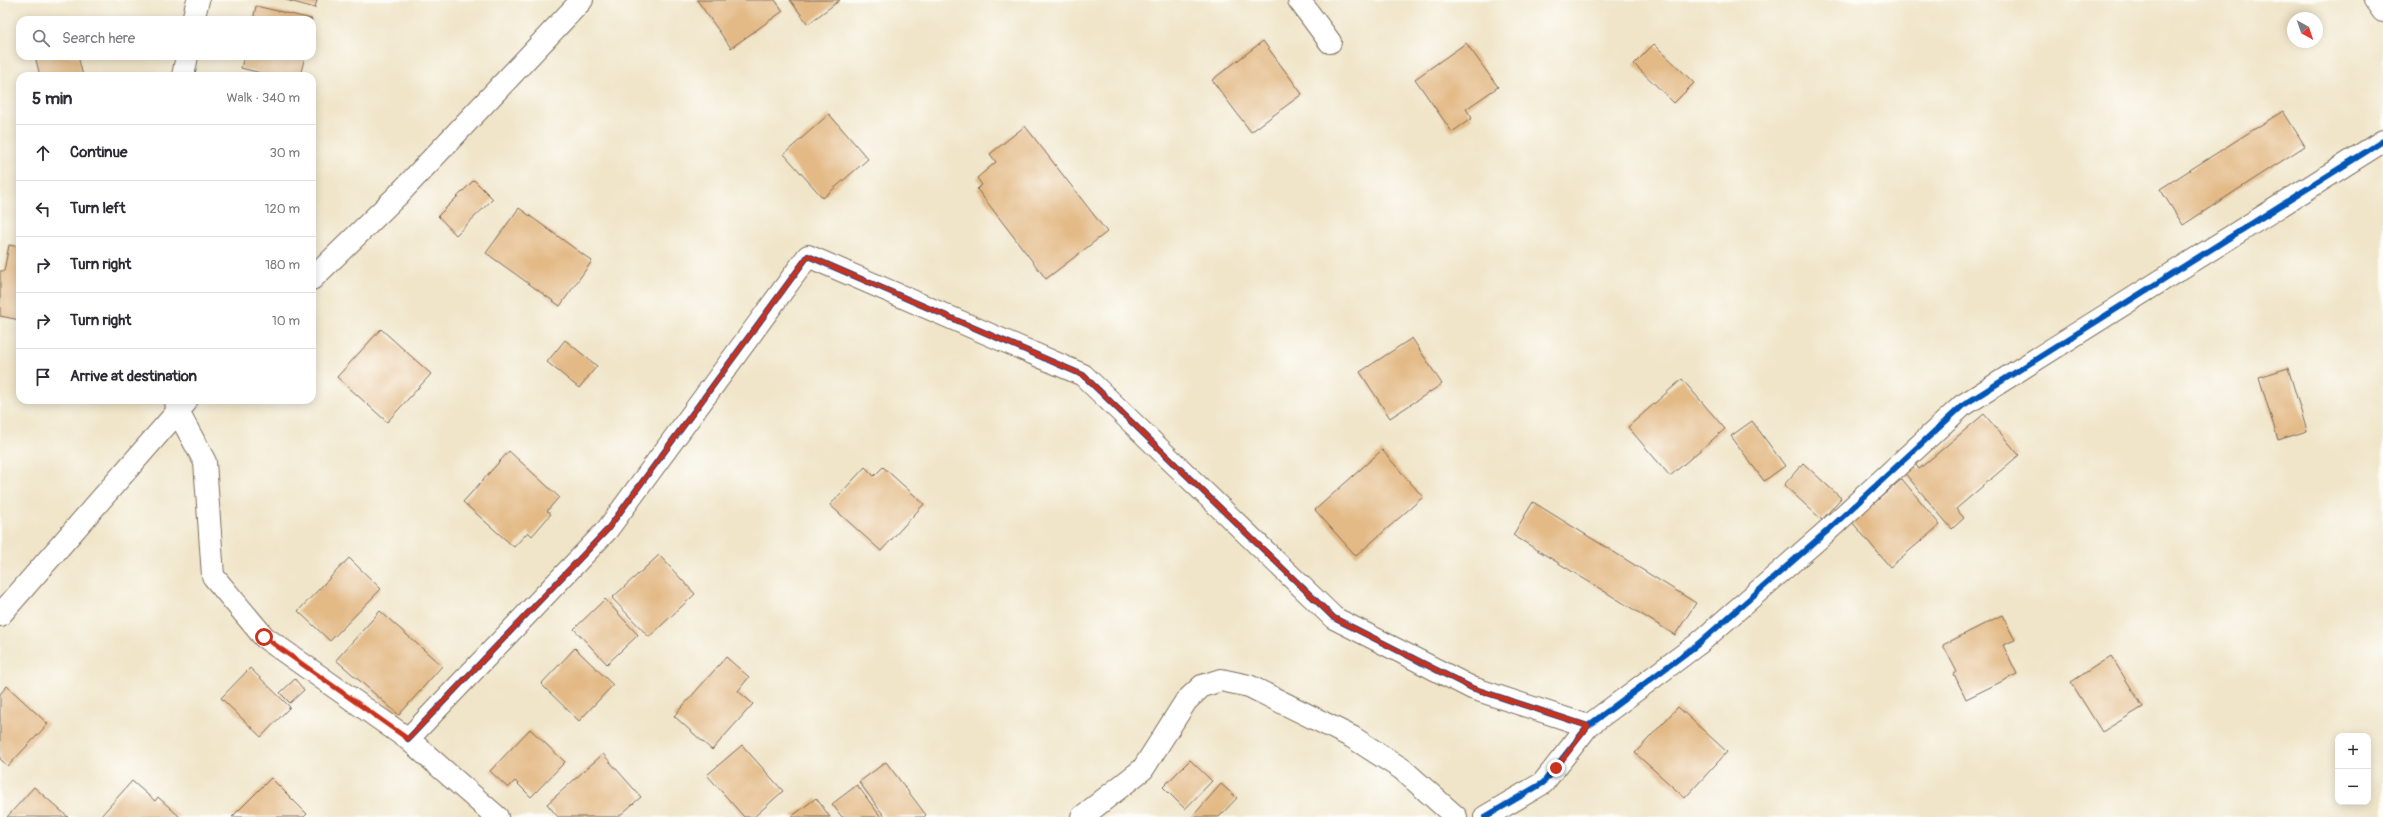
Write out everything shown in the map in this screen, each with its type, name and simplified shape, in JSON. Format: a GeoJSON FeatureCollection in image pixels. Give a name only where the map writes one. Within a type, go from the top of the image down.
{"type":"FeatureCollection","features":[{"type":"Feature","properties":{"kind":"street"},"geometry":{"type":"LineString","coordinates":[[194,16],[198,0]]}},
{"type":"Feature","properties":{"kind":"street"},"geometry":{"type":"LineString","coordinates":[[316,275],[398,195],[582,0]]}},
{"type":"Feature","properties":{"kind":"street"},"geometry":{"type":"LineString","coordinates":[[1299,0],[1330,42]]}},
{"type":"Feature","properties":{"kind":"street"},"geometry":{"type":"LineString","coordinates":[[2375,0],[2383,11]]}},
{"type":"Feature","properties":{"kind":"street"},"geometry":{"type":"LineString","coordinates":[[184,72],[185,60]]}},
{"type":"Feature","properties":{"kind":"street"},"geometry":{"type":"LineString","coordinates":[[1485,817],[1543,783],[1588,726],[1698,644],[1826,532],[1962,406],[2383,142]]}},
{"type":"Feature","properties":{"kind":"street"},"geometry":{"type":"LineString","coordinates":[[408,739],[607,530],[808,256],[1083,375],[1334,618],[1472,688],[1588,726]]}},
{"type":"Feature","properties":{"kind":"street"},"geometry":{"type":"LineString","coordinates":[[0,615],[179,404]]}},
{"type":"Feature","properties":{"kind":"street"},"geometry":{"type":"LineString","coordinates":[[180,404],[205,462],[213,576],[264,637],[408,739],[497,817]]}},
{"type":"Feature","properties":{"kind":"street"},"geometry":{"type":"LineString","coordinates":[[1082,817],[1143,769],[1186,701],[1202,686],[1221,680],[1249,686],[1352,737],[1402,769],[1456,817]]}},
{"type":"Feature","properties":{"kind":"building"},"geometry":{"type":"Polygon","coordinates":[[[286,0],[317,0],[315,8],[286,0]]]}},
{"type":"Feature","properties":{"kind":"building"},"geometry":{"type":"Polygon","coordinates":[[[697,0],[775,0],[783,11],[731,48],[697,0]]]}},
{"type":"Feature","properties":{"kind":"building"},"geometry":{"type":"Polygon","coordinates":[[[790,0],[840,0],[808,24],[790,0]]]}},
{"type":"Feature","properties":{"kind":"building"},"geometry":{"type":"Polygon","coordinates":[[[256,6],[299,16],[254,16],[256,6]]]}},
{"type":"Feature","properties":{"kind":"building"},"geometry":{"type":"Polygon","coordinates":[[[1263,41],[1302,94],[1251,132],[1212,80],[1263,41]]]}},
{"type":"Feature","properties":{"kind":"building"},"geometry":{"type":"Polygon","coordinates":[[[1466,43],[1498,87],[1466,109],[1472,118],[1452,132],[1415,79],[1466,43]]]}},
{"type":"Feature","properties":{"kind":"building"},"geometry":{"type":"Polygon","coordinates":[[[1654,44],[1694,83],[1674,103],[1634,64],[1654,44]]]}},
{"type":"Feature","properties":{"kind":"building"},"geometry":{"type":"Polygon","coordinates":[[[36,60],[79,60],[82,72],[39,72],[36,60]]]}},
{"type":"Feature","properties":{"kind":"building"},"geometry":{"type":"Polygon","coordinates":[[[243,60],[304,60],[301,72],[257,72],[241,68],[243,60]]]}},
{"type":"Feature","properties":{"kind":"building"},"geometry":{"type":"Polygon","coordinates":[[[2283,111],[2305,146],[2183,225],[2160,189],[2283,111]]]}},
{"type":"Feature","properties":{"kind":"building"},"geometry":{"type":"Polygon","coordinates":[[[829,114],[868,159],[823,198],[784,154],[829,114]]]}},
{"type":"Feature","properties":{"kind":"building"},"geometry":{"type":"Polygon","coordinates":[[[1025,126],[1107,232],[1046,279],[977,189],[982,185],[977,178],[996,162],[990,154],[1025,126]]]}},
{"type":"Feature","properties":{"kind":"building"},"geometry":{"type":"Polygon","coordinates":[[[474,180],[493,199],[456,235],[438,216],[474,180]]]}},
{"type":"Feature","properties":{"kind":"building"},"geometry":{"type":"Polygon","coordinates":[[[519,208],[592,261],[560,306],[486,253],[519,208]]]}},
{"type":"Feature","properties":{"kind":"building"},"geometry":{"type":"Polygon","coordinates":[[[9,245],[16,246],[16,319],[0,316],[0,271],[4,271],[9,245]]]}},
{"type":"Feature","properties":{"kind":"building"},"geometry":{"type":"Polygon","coordinates":[[[381,329],[431,374],[387,422],[337,377],[381,329]]]}},
{"type":"Feature","properties":{"kind":"building"},"geometry":{"type":"Polygon","coordinates":[[[1412,338],[1442,384],[1390,418],[1360,372],[1412,338]]]}},
{"type":"Feature","properties":{"kind":"building"},"geometry":{"type":"Polygon","coordinates":[[[565,340],[597,366],[579,388],[547,362],[565,340]]]}},
{"type":"Feature","properties":{"kind":"building"},"geometry":{"type":"Polygon","coordinates":[[[2288,368],[2307,431],[2278,440],[2259,377],[2288,368]]]}},
{"type":"Feature","properties":{"kind":"building"},"geometry":{"type":"Polygon","coordinates":[[[1682,379],[1725,429],[1670,476],[1628,427],[1682,379]]]}},
{"type":"Feature","properties":{"kind":"building"},"geometry":{"type":"Polygon","coordinates":[[[1984,414],[2019,455],[1956,509],[1964,518],[1952,529],[1902,470],[1913,461],[1919,469],[1984,414]]]}},
{"type":"Feature","properties":{"kind":"building"},"geometry":{"type":"Polygon","coordinates":[[[1752,421],[1785,466],[1764,481],[1731,436],[1752,421]]]}},
{"type":"Feature","properties":{"kind":"building"},"geometry":{"type":"Polygon","coordinates":[[[1382,450],[1423,497],[1356,556],[1315,510],[1382,450]]]}},
{"type":"Feature","properties":{"kind":"building"},"geometry":{"type":"Polygon","coordinates":[[[509,451],[559,497],[547,511],[551,514],[532,536],[528,532],[514,547],[463,502],[509,451]]]}},
{"type":"Feature","properties":{"kind":"building"},"geometry":{"type":"Polygon","coordinates":[[[1803,463],[1841,498],[1822,520],[1784,485],[1803,463]]]}},
{"type":"Feature","properties":{"kind":"building"},"geometry":{"type":"Polygon","coordinates":[[[865,467],[874,476],[883,467],[924,504],[881,551],[830,505],[865,467]]]}},
{"type":"Feature","properties":{"kind":"building"},"geometry":{"type":"Polygon","coordinates":[[[1902,479],[1940,525],[1890,567],[1852,522],[1902,479]]]}},
{"type":"Feature","properties":{"kind":"building"},"geometry":{"type":"Polygon","coordinates":[[[1533,502],[1696,603],[1675,635],[1513,535],[1533,502]]]}},
{"type":"Feature","properties":{"kind":"building"},"geometry":{"type":"Polygon","coordinates":[[[659,555],[695,594],[649,637],[612,598],[659,555]]]}},
{"type":"Feature","properties":{"kind":"building"},"geometry":{"type":"Polygon","coordinates":[[[349,558],[381,589],[330,641],[298,611],[349,558]]]}},
{"type":"Feature","properties":{"kind":"building"},"geometry":{"type":"Polygon","coordinates":[[[605,599],[638,635],[607,664],[574,629],[605,599]]]}},
{"type":"Feature","properties":{"kind":"building"},"geometry":{"type":"Polygon","coordinates":[[[380,611],[442,666],[399,715],[336,660],[380,611]]]}},
{"type":"Feature","properties":{"kind":"building"},"geometry":{"type":"Polygon","coordinates":[[[2002,615],[2015,640],[2003,645],[2017,674],[1966,699],[1954,674],[1957,672],[1943,645],[2002,615]]]}},
{"type":"Feature","properties":{"kind":"building"},"geometry":{"type":"Polygon","coordinates":[[[575,648],[613,685],[579,721],[541,684],[575,648]]]}},
{"type":"Feature","properties":{"kind":"building"},"geometry":{"type":"Polygon","coordinates":[[[2111,656],[2143,707],[2102,732],[2071,682],[2111,656]]]}},
{"type":"Feature","properties":{"kind":"building"},"geometry":{"type":"Polygon","coordinates":[[[726,657],[749,677],[738,691],[753,704],[712,750],[674,716],[726,657]]]}},
{"type":"Feature","properties":{"kind":"building"},"geometry":{"type":"Polygon","coordinates":[[[250,668],[290,707],[261,737],[221,698],[250,668]]]}},
{"type":"Feature","properties":{"kind":"building"},"geometry":{"type":"Polygon","coordinates":[[[295,679],[304,690],[290,703],[280,693],[295,679]]]}},
{"type":"Feature","properties":{"kind":"building"},"geometry":{"type":"Polygon","coordinates":[[[7,686],[48,724],[8,766],[0,759],[0,694],[7,686]]]}},
{"type":"Feature","properties":{"kind":"building"},"geometry":{"type":"Polygon","coordinates":[[[1678,707],[1727,752],[1685,798],[1635,753],[1678,707]]]}},
{"type":"Feature","properties":{"kind":"building"},"geometry":{"type":"Polygon","coordinates":[[[530,729],[565,762],[531,797],[515,781],[508,788],[490,771],[530,729]]]}},
{"type":"Feature","properties":{"kind":"building"},"geometry":{"type":"Polygon","coordinates":[[[742,745],[783,791],[754,817],[744,817],[707,775],[742,745]]]}},
{"type":"Feature","properties":{"kind":"building"},"geometry":{"type":"Polygon","coordinates":[[[603,754],[641,797],[618,817],[558,817],[547,804],[603,754]]]}},
{"type":"Feature","properties":{"kind":"building"},"geometry":{"type":"Polygon","coordinates":[[[1190,760],[1212,781],[1185,809],[1163,787],[1190,760]]]}},
{"type":"Feature","properties":{"kind":"building"},"geometry":{"type":"Polygon","coordinates":[[[886,762],[926,815],[924,817],[885,817],[859,782],[886,762]]]}},
{"type":"Feature","properties":{"kind":"building"},"geometry":{"type":"Polygon","coordinates":[[[271,778],[307,814],[304,817],[232,817],[271,778]]]}},
{"type":"Feature","properties":{"kind":"building"},"geometry":{"type":"Polygon","coordinates":[[[132,781],[155,801],[158,797],[180,817],[100,817],[132,781]]]}},
{"type":"Feature","properties":{"kind":"building"},"geometry":{"type":"Polygon","coordinates":[[[1221,784],[1237,798],[1219,817],[1192,817],[1221,784]]]}},
{"type":"Feature","properties":{"kind":"building"},"geometry":{"type":"Polygon","coordinates":[[[857,785],[881,817],[842,817],[832,804],[857,785]]]}},
{"type":"Feature","properties":{"kind":"building"},"geometry":{"type":"Polygon","coordinates":[[[34,787],[68,817],[7,817],[34,787]]]}},
{"type":"Feature","properties":{"kind":"building"},"geometry":{"type":"Polygon","coordinates":[[[816,798],[830,817],[791,817],[816,798]]]}},
{"type":"Feature","properties":{"kind":"cycle path"},"geometry":{"type":"LineString","coordinates":[[1485,817],[1543,783],[1588,726],[1698,644],[1826,532],[1962,406],[2383,141]]}},
{"type":"Feature","properties":{"kind":"cycle path"},"geometry":{"type":"LineString","coordinates":[[408,739],[607,530],[808,256],[1083,375],[1334,618],[1472,688],[1588,726]]}},
{"type":"Feature","properties":{"kind":"route"},"geometry":{"type":"LineString","coordinates":[[264,637],[408,739],[607,530],[808,256],[1083,375],[1334,618],[1472,688],[1588,726],[1556,768]]}}]}
